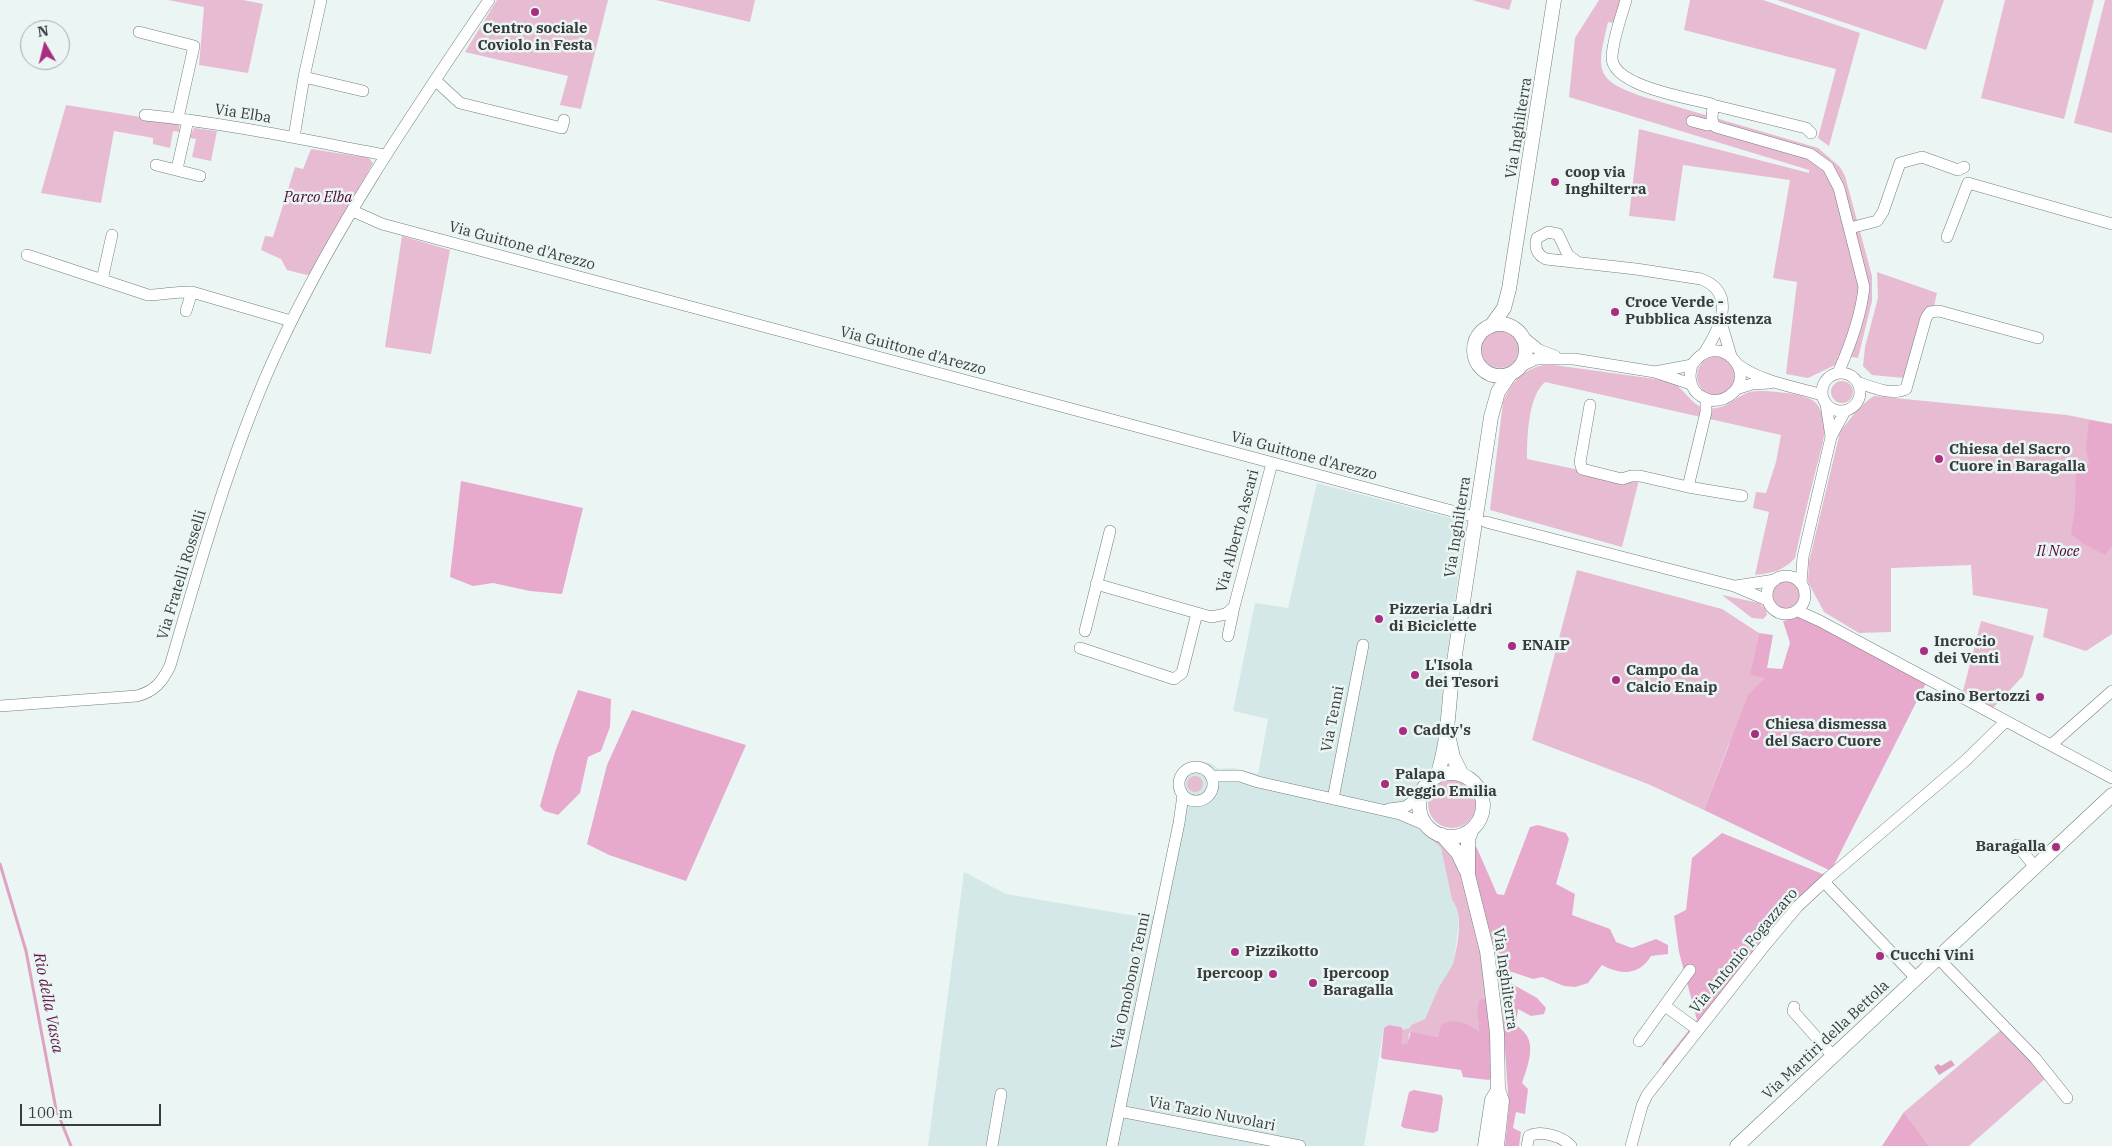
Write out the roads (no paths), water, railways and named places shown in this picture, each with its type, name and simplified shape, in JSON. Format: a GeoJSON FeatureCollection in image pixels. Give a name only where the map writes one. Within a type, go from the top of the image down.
{"type":"FeatureCollection","features":[{"type":"Feature","properties":{"kind":"main road","name":"Via Inghilterra"},"geometry":{"type":"LineString","coordinates":[[1491,417],[1490,391],[1486,371],[1477,361],[1475,347],[1480,335],[1491,326],[1504,308],[1509,290],[1554,0]]}},
{"type":"Feature","properties":{"kind":"main road","name":"Via Inghilterra"},"geometry":{"type":"LineString","coordinates":[[1420,797],[1430,782],[1437,776],[1443,758],[1448,731],[1452,671],[1491,417],[1498,392],[1526,352],[1511,310],[1509,290]]}},
{"type":"Feature","properties":{"kind":"main road"},"geometry":{"type":"LineString","coordinates":[[1491,326],[1505,325],[1520,334]]}},
{"type":"Feature","properties":{"kind":"main road"},"geometry":{"type":"LineString","coordinates":[[1486,371],[1494,375],[1515,370]]}},
{"type":"Feature","properties":{"kind":"main road","name":"Via Inghilterra"},"geometry":{"type":"LineString","coordinates":[[1448,731],[1453,757],[1462,775],[1474,783],[1482,796],[1483,803],[1481,818],[1472,829],[1468,838],[1468,875]]}},
{"type":"Feature","properties":{"kind":"main road"},"geometry":{"type":"LineString","coordinates":[[1437,776],[1445,774],[1462,775]]}},
{"type":"Feature","properties":{"kind":"main road","name":"Via Martiri della Bettola"},"geometry":{"type":"LineString","coordinates":[[1737,1146],[2112,795]]}},
{"type":"Feature","properties":{"kind":"main road"},"geometry":{"type":"LineString","coordinates":[[1420,797],[1422,818],[1428,826]]}},
{"type":"Feature","properties":{"kind":"main road","name":"Via Inghilterra"},"geometry":{"type":"LineString","coordinates":[[1428,826],[1442,835],[1458,854],[1468,875],[1487,951],[1497,1033],[1498,1090],[1502,1101],[1497,1146]]}},
{"type":"Feature","properties":{"kind":"main road"},"geometry":{"type":"LineString","coordinates":[[1442,835],[1452,837],[1472,829]]}},
{"type":"Feature","properties":{"kind":"main road","name":"Via Inghilterra"},"geometry":{"type":"LineString","coordinates":[[1486,1146],[1492,1100],[1498,1090]]}},
{"type":"Feature","properties":{"kind":"street"},"geometry":{"type":"LineString","coordinates":[[294,138],[304,77],[321,0]]}},
{"type":"Feature","properties":{"kind":"street","name":"Via Fratelli Rosselli"},"geometry":{"type":"LineString","coordinates":[[0,706],[136,696],[147,693],[164,680],[241,443],[266,377],[291,321],[328,253],[385,156],[490,0]]}},
{"type":"Feature","properties":{"kind":"street"},"geometry":{"type":"LineString","coordinates":[[1626,0],[1612,58],[1616,69],[1626,78],[1646,86],[1714,106],[1721,106],[1806,128],[1811,133]]}},
{"type":"Feature","properties":{"kind":"street"},"geometry":{"type":"LineString","coordinates":[[139,32],[194,46],[177,169]]}},
{"type":"Feature","properties":{"kind":"street"},"geometry":{"type":"LineString","coordinates":[[304,77],[363,91]]}},
{"type":"Feature","properties":{"kind":"street"},"geometry":{"type":"LineString","coordinates":[[435,80],[460,103],[562,128],[564,120]]}},
{"type":"Feature","properties":{"kind":"street"},"geometry":{"type":"LineString","coordinates":[[1714,106],[1712,118],[1713,124],[1716,127],[1810,154],[1828,167],[1839,188],[1864,287],[1850,346],[1848,377],[1860,397]]}},
{"type":"Feature","properties":{"kind":"street","name":"Via Elba"},"geometry":{"type":"LineString","coordinates":[[145,115],[183,119],[385,156]]}},
{"type":"Feature","properties":{"kind":"street"},"geometry":{"type":"LineString","coordinates":[[1692,121],[1707,125],[1713,124]]}},
{"type":"Feature","properties":{"kind":"street"},"geometry":{"type":"LineString","coordinates":[[1850,228],[1877,222],[1883,212],[1900,163],[1922,157],[1958,170],[1964,167]]}},
{"type":"Feature","properties":{"kind":"street"},"geometry":{"type":"LineString","coordinates":[[156,165],[200,176]]}},
{"type":"Feature","properties":{"kind":"street"},"geometry":{"type":"LineString","coordinates":[[1947,237],[1968,183],[2112,224]]}},
{"type":"Feature","properties":{"kind":"street","name":"Via Guittone d'Arezzo"},"geometry":{"type":"LineString","coordinates":[[353,211],[382,224],[1467,515]]}},
{"type":"Feature","properties":{"kind":"street"},"geometry":{"type":"LineString","coordinates":[[102,280],[112,235]]}},
{"type":"Feature","properties":{"kind":"street"},"geometry":{"type":"LineString","coordinates":[[27,254],[148,295],[163,296],[184,291],[192,292],[291,321]]}},
{"type":"Feature","properties":{"kind":"street"},"geometry":{"type":"LineString","coordinates":[[1576,261],[1684,277],[1710,283],[1718,291],[1721,299],[1721,322],[1740,377],[1736,389]]}},
{"type":"Feature","properties":{"kind":"street"},"geometry":{"type":"LineString","coordinates":[[186,311],[192,292]]}},
{"type":"Feature","properties":{"kind":"street"},"geometry":{"type":"LineString","coordinates":[[1772,383],[1751,374],[1718,350],[1704,353],[1696,358],[1690,371],[1691,384],[1699,396],[1711,400],[1724,399],[1736,389],[1752,384],[1772,383],[1794,386],[1848,377],[1881,390],[1901,392],[1906,389],[1926,318],[1930,312],[1939,311],[2038,338]]}},
{"type":"Feature","properties":{"kind":"street"},"geometry":{"type":"LineString","coordinates":[[1704,353],[1721,322]]}},
{"type":"Feature","properties":{"kind":"street"},"geometry":{"type":"LineString","coordinates":[[1520,334],[1539,350],[1559,358]]}},
{"type":"Feature","properties":{"kind":"street"},"geometry":{"type":"LineString","coordinates":[[1515,370],[1536,360],[1559,358],[1655,372],[1691,384]]}},
{"type":"Feature","properties":{"kind":"street"},"geometry":{"type":"LineString","coordinates":[[1655,372],[1692,365]]}},
{"type":"Feature","properties":{"kind":"street"},"geometry":{"type":"LineString","coordinates":[[1825,382],[1824,399],[1831,437]]}},
{"type":"Feature","properties":{"kind":"street"},"geometry":{"type":"LineString","coordinates":[[1794,386],[1824,399],[1834,410],[1845,411]]}},
{"type":"Feature","properties":{"kind":"street"},"geometry":{"type":"LineString","coordinates":[[1775,580],[1768,589],[1767,600],[1770,606],[1778,613],[1788,614],[1800,607],[1805,593],[1801,584],[1803,557],[1831,437],[1845,411],[1854,406],[1860,397],[1881,390]]}},
{"type":"Feature","properties":{"kind":"street"},"geometry":{"type":"LineString","coordinates":[[1688,487],[1706,412],[1711,400]]}},
{"type":"Feature","properties":{"kind":"street"},"geometry":{"type":"LineString","coordinates":[[1590,405],[1580,462],[1582,469],[1622,479],[1630,476],[1640,476],[1688,487],[1742,496]]}},
{"type":"Feature","properties":{"kind":"street","name":"Via Alberto Ascari"},"geometry":{"type":"LineString","coordinates":[[1228,636],[1272,463]]}},
{"type":"Feature","properties":{"kind":"street"},"geometry":{"type":"LineString","coordinates":[[1486,522],[1734,586],[1767,600]]}},
{"type":"Feature","properties":{"kind":"street"},"geometry":{"type":"LineString","coordinates":[[1084,631],[1110,532]]}},
{"type":"Feature","properties":{"kind":"street"},"geometry":{"type":"LineString","coordinates":[[1790,577],[1803,557]]}},
{"type":"Feature","properties":{"kind":"street"},"geometry":{"type":"LineString","coordinates":[[1734,586],[1790,577],[1801,584]]}},
{"type":"Feature","properties":{"kind":"street","name":"Via Alberto Ascari"},"geometry":{"type":"LineString","coordinates":[[1096,584],[1211,617],[1226,614],[1234,607]]}},
{"type":"Feature","properties":{"kind":"street"},"geometry":{"type":"LineString","coordinates":[[1800,607],[1820,621],[2112,778]]}},
{"type":"Feature","properties":{"kind":"street"},"geometry":{"type":"LineString","coordinates":[[1080,648],[1174,679],[1182,673],[1197,613]]}},
{"type":"Feature","properties":{"kind":"street","name":"Via Tenni"},"geometry":{"type":"LineString","coordinates":[[1332,799],[1363,645]]}},
{"type":"Feature","properties":{"kind":"street"},"geometry":{"type":"LineString","coordinates":[[2051,745],[2112,691]]}},
{"type":"Feature","properties":{"kind":"street","name":"Via Antonio Fogazzaro"},"geometry":{"type":"LineString","coordinates":[[1631,1146],[1644,1100],[1762,948],[1798,906],[1966,760],[2006,721]]}},
{"type":"Feature","properties":{"kind":"street","name":"Via Omobono Tenni"},"geometry":{"type":"LineString","coordinates":[[1112,1146],[1179,823],[1183,795],[1180,790],[1179,778],[1186,769],[1198,766],[1208,771],[1212,781],[1206,798],[1196,801],[1179,823]]}},
{"type":"Feature","properties":{"kind":"street","name":"Via Omobono Tenni"},"geometry":{"type":"LineString","coordinates":[[1212,781],[1240,776],[1258,782],[1400,814],[1428,826]]}},
{"type":"Feature","properties":{"kind":"street"},"geometry":{"type":"LineString","coordinates":[[1183,795],[1196,801]]}},
{"type":"Feature","properties":{"kind":"street","name":"Via Omobono Tenni"},"geometry":{"type":"LineString","coordinates":[[1380,809],[1405,806],[1420,797]]}},
{"type":"Feature","properties":{"kind":"street"},"geometry":{"type":"LineString","coordinates":[[2017,845],[2035,866]]}},
{"type":"Feature","properties":{"kind":"street"},"geometry":{"type":"LineString","coordinates":[[1824,882],[1916,978]]}},
{"type":"Feature","properties":{"kind":"street"},"geometry":{"type":"LineString","coordinates":[[1938,958],[2035,1058],[2067,1098]]}},
{"type":"Feature","properties":{"kind":"street"},"geometry":{"type":"LineString","coordinates":[[1639,1041],[1690,970]]}},
{"type":"Feature","properties":{"kind":"street"},"geometry":{"type":"LineString","coordinates":[[1665,1006],[1698,1030]]}},
{"type":"Feature","properties":{"kind":"street"},"geometry":{"type":"LineString","coordinates":[[1794,1007],[1793,1011],[1833,1056]]}},
{"type":"Feature","properties":{"kind":"street"},"geometry":{"type":"LineString","coordinates":[[992,1146],[1002,1094]]}},
{"type":"Feature","properties":{"kind":"street","name":"Via Tazio Nuvolari"},"geometry":{"type":"LineString","coordinates":[[1118,1111],[1300,1146]]}},
{"type":"Feature","properties":{"kind":"street"},"geometry":{"type":"LineString","coordinates":[[1527,1146],[1529,1136],[1536,1133],[1565,1139],[1571,1146]]}},
{"type":"Feature","properties":{"kind":"waterway","name":"Rio della Vasca"},"geometry":{"type":"LineString","coordinates":[[0,864],[26,951],[56,1109],[71,1146]]}},
{"type":"Feature","properties":{"kind":"place","name":"Centro sociale Coviolo in Festa"},"geometry":{"type":"Point","coordinates":[535,12]}},
{"type":"Feature","properties":{"kind":"place","name":"coop via Inghilterra"},"geometry":{"type":"Point","coordinates":[1555,182]}},
{"type":"Feature","properties":{"kind":"place","name":"Croce Verde - Pubblica Assistenza"},"geometry":{"type":"Point","coordinates":[1615,312]}},
{"type":"Feature","properties":{"kind":"place","name":"Chiesa del Sacro Cuore in Baragalla"},"geometry":{"type":"Point","coordinates":[1939,459]}},
{"type":"Feature","properties":{"kind":"place","name":"Pizzeria Ladri di Biciclette"},"geometry":{"type":"Point","coordinates":[1379,619]}},
{"type":"Feature","properties":{"kind":"place","name":"ENAIP"},"geometry":{"type":"Point","coordinates":[1512,646]}},
{"type":"Feature","properties":{"kind":"place","name":"Incrocio dei Venti"},"geometry":{"type":"Point","coordinates":[1924,651]}},
{"type":"Feature","properties":{"kind":"place","name":"L'Isola dei Tesori"},"geometry":{"type":"Point","coordinates":[1415,675]}},
{"type":"Feature","properties":{"kind":"place","name":"Campo da Calcio Enaip"},"geometry":{"type":"Point","coordinates":[1616,680]}},
{"type":"Feature","properties":{"kind":"place","name":"Casino Bertozzi"},"geometry":{"type":"Point","coordinates":[2040,697]}},
{"type":"Feature","properties":{"kind":"place","name":"Caddy's"},"geometry":{"type":"Point","coordinates":[1403,731]}},
{"type":"Feature","properties":{"kind":"place","name":"Chiesa dismessa del Sacro Cuore"},"geometry":{"type":"Point","coordinates":[1755,734]}},
{"type":"Feature","properties":{"kind":"place","name":"Palapa Reggio Emilia"},"geometry":{"type":"Point","coordinates":[1385,784]}},
{"type":"Feature","properties":{"kind":"place","name":"Baragalla"},"geometry":{"type":"Point","coordinates":[2056,847]}},
{"type":"Feature","properties":{"kind":"place","name":"Pizzikotto"},"geometry":{"type":"Point","coordinates":[1235,952]}},
{"type":"Feature","properties":{"kind":"place","name":"Cucchi Vini"},"geometry":{"type":"Point","coordinates":[1880,956]}},
{"type":"Feature","properties":{"kind":"place","name":"Ipercoop"},"geometry":{"type":"Point","coordinates":[1273,974]}},
{"type":"Feature","properties":{"kind":"place","name":"Ipercoop Baragalla"},"geometry":{"type":"Point","coordinates":[1313,983]}},
{"type":"Feature","properties":{"kind":"park label","name":"Parco Elba"},"geometry":{"type":"Point","coordinates":[318,198]}},
{"type":"Feature","properties":{"kind":"park label","name":"Il Noce"},"geometry":{"type":"Point","coordinates":[2058,552]}}]}
